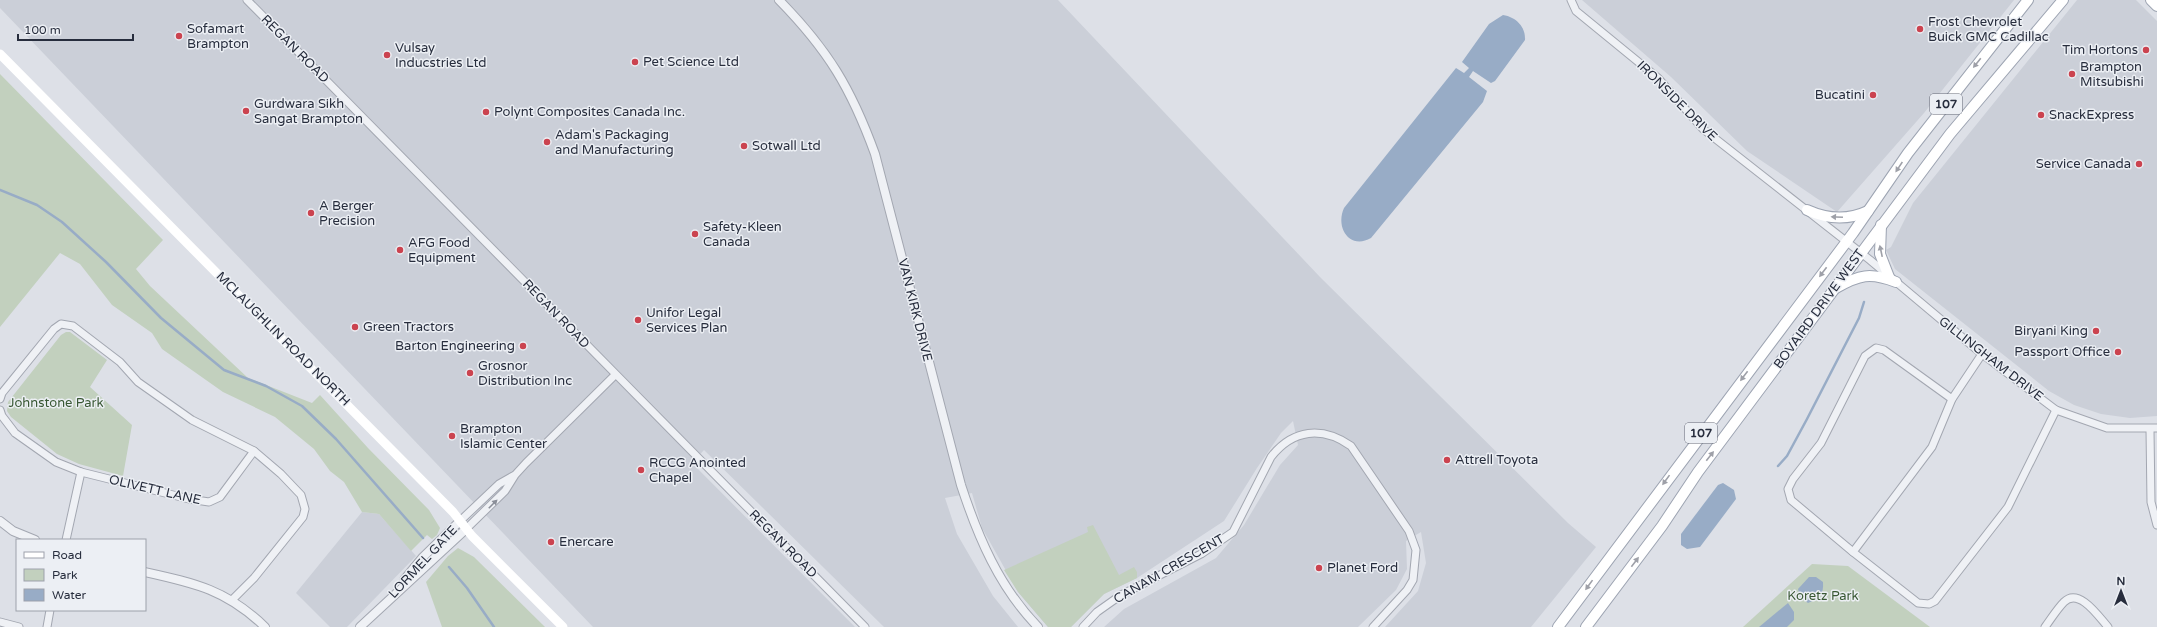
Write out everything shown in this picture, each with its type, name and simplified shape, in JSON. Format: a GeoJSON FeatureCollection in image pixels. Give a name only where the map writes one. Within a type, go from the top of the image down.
{"type":"FeatureCollection","features":[{"type":"Feature","properties":{"kind":"main road","name":"BOVAIRD DRIVE WEST"},"geometry":{"type":"LineString","coordinates":[[1558,627],[1846,241],[1908,153],[2028,0]]}},
{"type":"Feature","properties":{"kind":"main road","name":"BOVAIRD DRIVE WEST"},"geometry":{"type":"LineString","coordinates":[[1586,627],[1860,252],[1950,134],[2063,0]]}},
{"type":"Feature","properties":{"kind":"main road"},"geometry":{"type":"LineString","coordinates":[[2151,0],[2157,6]]}},
{"type":"Feature","properties":{"kind":"main road","name":"MCLAUGHLIN ROAD NORTH"},"geometry":{"type":"LineString","coordinates":[[0,54],[309,365],[562,627]]}},
{"type":"Feature","properties":{"kind":"main road"},"geometry":{"type":"LineString","coordinates":[[1807,210],[1822,216],[1841,218],[1858,215],[1868,211]]}},
{"type":"Feature","properties":{"kind":"main road"},"geometry":{"type":"LineString","coordinates":[[1881,225],[1880,254],[1892,279]]}},
{"type":"Feature","properties":{"kind":"main road"},"geometry":{"type":"LineString","coordinates":[[1833,290],[1854,278],[1868,275],[1882,276],[1892,279]]}},
{"type":"Feature","properties":{"kind":"street","name":"REGAN ROAD"},"geometry":{"type":"LineString","coordinates":[[247,0],[865,627]]}},
{"type":"Feature","properties":{"kind":"street","name":"VAN KIRK DRIVE"},"geometry":{"type":"LineString","coordinates":[[779,0],[814,37],[834,66],[861,117],[875,154],[961,485],[972,519],[1002,581],[1038,627]]}},
{"type":"Feature","properties":{"kind":"street","name":"IRONSIDE DRIVE"},"geometry":{"type":"LineString","coordinates":[[1571,0],[1576,11],[1658,78],[1703,129],[1764,179],[1807,210],[1846,241]]}},
{"type":"Feature","properties":{"kind":"street","name":"GILLINGHAM DRIVE"},"geometry":{"type":"LineString","coordinates":[[1846,241],[1982,354],[2056,410],[2108,428],[2153,429]]}},
{"type":"Feature","properties":{"kind":"street"},"geometry":{"type":"LineString","coordinates":[[0,399],[2,393],[54,329],[61,324],[73,326],[120,362],[138,382],[192,420],[254,452],[281,474],[301,494],[305,509],[303,517],[254,578],[232,600]]}},
{"type":"Feature","properties":{"kind":"street"},"geometry":{"type":"LineString","coordinates":[[1952,399],[1884,350],[1876,348],[1865,356],[1821,443],[1793,479],[1788,489],[1791,500],[1853,552],[1918,603],[1929,604],[1935,602],[2008,507],[2056,410]]}},
{"type":"Feature","properties":{"kind":"street"},"geometry":{"type":"LineString","coordinates":[[1853,552],[1932,447],[1952,399],[1982,354]]}},
{"type":"Feature","properties":{"kind":"street"},"geometry":{"type":"LineString","coordinates":[[463,525],[499,484],[515,475],[615,375]]}},
{"type":"Feature","properties":{"kind":"street","name":"OLIVETT LANE"},"geometry":{"type":"LineString","coordinates":[[0,410],[2,416],[15,432],[56,462],[81,472],[189,499],[209,502],[220,497],[254,452]]}},
{"type":"Feature","properties":{"kind":"street"},"geometry":{"type":"LineString","coordinates":[[2153,429],[2151,502],[2157,525]]}},
{"type":"Feature","properties":{"kind":"street","name":"CANAM CRESCENT"},"geometry":{"type":"LineString","coordinates":[[1082,627],[1097,612],[1121,595],[1201,554],[1233,532],[1271,457],[1279,448],[1295,436],[1316,432],[1339,438],[1351,446],[1409,531],[1416,550],[1413,580],[1403,595],[1373,627]]}},
{"type":"Feature","properties":{"kind":"street"},"geometry":{"type":"LineString","coordinates":[[66,539],[81,472]]}},
{"type":"Feature","properties":{"kind":"street"},"geometry":{"type":"LineString","coordinates":[[0,521],[13,531],[33,539]]}},
{"type":"Feature","properties":{"kind":"street","name":"LORMEL GATE"},"geometry":{"type":"LineString","coordinates":[[360,627],[385,602],[424,557],[463,525]]}},
{"type":"Feature","properties":{"kind":"street"},"geometry":{"type":"LineString","coordinates":[[146,572],[209,589],[242,606],[264,627]]}},
{"type":"Feature","properties":{"kind":"street"},"geometry":{"type":"LineString","coordinates":[[2045,627],[2065,600],[2074,597],[2083,600],[2108,627]]}},
{"type":"Feature","properties":{"kind":"street"},"geometry":{"type":"LineString","coordinates":[[46,627],[50,611]]}},
{"type":"Feature","properties":{"kind":"street"},"geometry":{"type":"LineString","coordinates":[[0,622],[19,627]]}},
{"type":"Feature","properties":{"kind":"shaded area"},"geometry":{"type":"Polygon","coordinates":[[[0,0],[1058,0],[1320,277],[1568,523],[1596,547],[1531,627],[1385,627],[1418,591],[1426,563],[1421,532],[1406,541],[1407,569],[1396,590],[1358,627],[1104,627],[1124,609],[1216,558],[1244,525],[1280,465],[1298,445],[1293,421],[1281,433],[1224,521],[1137,578],[1104,594],[1071,627],[1048,627],[1018,592],[982,528],[972,493],[945,498],[957,534],[993,596],[1018,627],[884,627],[704,450],[692,463],[855,627],[593,627],[0,8],[0,0]]]}},
{"type":"Feature","properties":{"kind":"shaded area"},"geometry":{"type":"Polygon","coordinates":[[[1582,0],[2014,0],[1924,113],[1837,212],[1747,151],[1671,77],[1582,0]]]}},
{"type":"Feature","properties":{"kind":"shaded area"},"geometry":{"type":"Polygon","coordinates":[[[2077,0],[2136,0],[2157,21],[2157,416],[2130,418],[2101,414],[2074,405],[2049,391],[1895,269],[1886,250],[1891,247],[1913,203],[2077,0]]]}},
{"type":"Feature","properties":{"kind":"shaded area"},"geometry":{"type":"Polygon","coordinates":[[[362,512],[379,514],[416,556],[347,627],[330,627],[296,593],[362,512]]]}},
{"type":"Feature","properties":{"kind":"green space"},"geometry":{"type":"Polygon","coordinates":[[[0,74],[163,240],[136,269],[150,286],[248,378],[312,403],[320,395],[368,448],[429,510],[440,528],[437,535],[432,539],[427,535],[411,551],[379,514],[362,512],[344,482],[330,471],[314,449],[275,417],[223,392],[162,349],[152,333],[112,305],[80,264],[60,253],[0,327],[0,74]]]}},
{"type":"Feature","properties":{"kind":"green space","name":"Johnstone Park"},"geometry":{"type":"Polygon","coordinates":[[[66,332],[70,332],[107,360],[90,387],[132,425],[123,476],[79,464],[57,454],[11,417],[7,411],[8,402],[61,335],[66,332]]]}},
{"type":"Feature","properties":{"kind":"green space"},"geometry":{"type":"Polygon","coordinates":[[[1093,525],[1119,575],[1134,567],[1137,572],[1137,578],[1104,594],[1071,627],[1048,627],[1018,592],[1004,570],[1088,532],[1087,527],[1093,525]]]}},
{"type":"Feature","properties":{"kind":"green space"},"geometry":{"type":"Polygon","coordinates":[[[458,548],[474,557],[545,627],[442,627],[426,582],[448,556],[458,548]]]}},
{"type":"Feature","properties":{"kind":"green space","name":"Koretz Park"},"geometry":{"type":"Polygon","coordinates":[[[1812,564],[1848,566],[1930,627],[1743,627],[1812,564]]]}},
{"type":"Feature","properties":{"kind":"water"},"geometry":{"type":"Polygon","coordinates":[[[1503,15],[1516,20],[1519,23],[1524,31],[1525,40],[1495,81],[1491,83],[1473,71],[1469,77],[1487,91],[1483,102],[1371,238],[1363,241],[1351,239],[1346,235],[1341,223],[1344,208],[1456,68],[1464,73],[1469,68],[1462,62],[1489,24],[1503,15]]]}},
{"type":"Feature","properties":{"kind":"water"},"geometry":{"type":"Polygon","coordinates":[[[1723,483],[1734,490],[1736,499],[1700,547],[1687,549],[1681,545],[1681,534],[1718,485],[1723,483]]]}},
{"type":"Feature","properties":{"kind":"water"},"geometry":{"type":"Polygon","coordinates":[[[1809,577],[1816,577],[1823,582],[1823,590],[1820,596],[1808,603],[1800,597],[1798,589],[1809,577]]]}},
{"type":"Feature","properties":{"kind":"water"},"geometry":{"type":"Polygon","coordinates":[[[1788,603],[1794,612],[1794,620],[1787,627],[1759,627],[1788,603]]]}},
{"type":"Feature","properties":{"kind":"waterway"},"geometry":{"type":"LineString","coordinates":[[0,190],[37,205],[62,222],[106,262],[161,318],[224,370],[266,386],[302,406],[336,439],[423,538]]}},
{"type":"Feature","properties":{"kind":"waterway"},"geometry":{"type":"LineString","coordinates":[[1778,466],[1787,456],[1807,419],[1859,318],[1864,302]]}},
{"type":"Feature","properties":{"kind":"waterway"},"geometry":{"type":"LineString","coordinates":[[449,567],[467,588],[494,627]]}},
{"type":"Feature","properties":{"kind":"place","name":"Frost Chevrolet Buick GMC Cadillac"},"geometry":{"type":"Point","coordinates":[1920,29]}},
{"type":"Feature","properties":{"kind":"place","name":"Sofamart Brampton"},"geometry":{"type":"Point","coordinates":[179,36]}},
{"type":"Feature","properties":{"kind":"place","name":"Tim Hortons"},"geometry":{"type":"Point","coordinates":[2146,50]}},
{"type":"Feature","properties":{"kind":"place","name":"Vulsay Inducstries Ltd"},"geometry":{"type":"Point","coordinates":[387,55]}},
{"type":"Feature","properties":{"kind":"place","name":"Pet Science Ltd"},"geometry":{"type":"Point","coordinates":[635,62]}},
{"type":"Feature","properties":{"kind":"place","name":"Brampton Mitsubishi"},"geometry":{"type":"Point","coordinates":[2072,74]}},
{"type":"Feature","properties":{"kind":"place","name":"Bucatini"},"geometry":{"type":"Point","coordinates":[1873,95]}},
{"type":"Feature","properties":{"kind":"place","name":"Gurdwara Sikh Sangat Brampton"},"geometry":{"type":"Point","coordinates":[246,111]}},
{"type":"Feature","properties":{"kind":"place","name":"Polynt Composites Canada Inc."},"geometry":{"type":"Point","coordinates":[486,112]}},
{"type":"Feature","properties":{"kind":"place","name":"SnackExpress"},"geometry":{"type":"Point","coordinates":[2041,115]}},
{"type":"Feature","properties":{"kind":"place","name":"Adam's Packaging and Manufacturing"},"geometry":{"type":"Point","coordinates":[547,142]}},
{"type":"Feature","properties":{"kind":"place","name":"Sotwall Ltd"},"geometry":{"type":"Point","coordinates":[744,146]}},
{"type":"Feature","properties":{"kind":"place","name":"Service Canada"},"geometry":{"type":"Point","coordinates":[2139,164]}},
{"type":"Feature","properties":{"kind":"place","name":"A Berger Precision"},"geometry":{"type":"Point","coordinates":[311,213]}},
{"type":"Feature","properties":{"kind":"place","name":"Safety-Kleen Canada"},"geometry":{"type":"Point","coordinates":[695,234]}},
{"type":"Feature","properties":{"kind":"place","name":"AFG Food Equipment"},"geometry":{"type":"Point","coordinates":[400,250]}},
{"type":"Feature","properties":{"kind":"place","name":"Unifor Legal Services Plan"},"geometry":{"type":"Point","coordinates":[638,320]}},
{"type":"Feature","properties":{"kind":"place","name":"Green Tractors"},"geometry":{"type":"Point","coordinates":[355,327]}},
{"type":"Feature","properties":{"kind":"place","name":"Biryani King"},"geometry":{"type":"Point","coordinates":[2096,331]}},
{"type":"Feature","properties":{"kind":"place","name":"Barton Engineering"},"geometry":{"type":"Point","coordinates":[523,346]}},
{"type":"Feature","properties":{"kind":"place","name":"Passport Office"},"geometry":{"type":"Point","coordinates":[2118,352]}},
{"type":"Feature","properties":{"kind":"place","name":"Grosnor Distribution Inc"},"geometry":{"type":"Point","coordinates":[470,373]}},
{"type":"Feature","properties":{"kind":"place","name":"Brampton Islamic Center"},"geometry":{"type":"Point","coordinates":[452,436]}},
{"type":"Feature","properties":{"kind":"place","name":"Attrell Toyota"},"geometry":{"type":"Point","coordinates":[1447,460]}},
{"type":"Feature","properties":{"kind":"place","name":"RCCG Anointed Chapel"},"geometry":{"type":"Point","coordinates":[641,470]}},
{"type":"Feature","properties":{"kind":"place","name":"Enercare"},"geometry":{"type":"Point","coordinates":[551,542]}},
{"type":"Feature","properties":{"kind":"place","name":"Planet Ford"},"geometry":{"type":"Point","coordinates":[1319,568]}}]}
